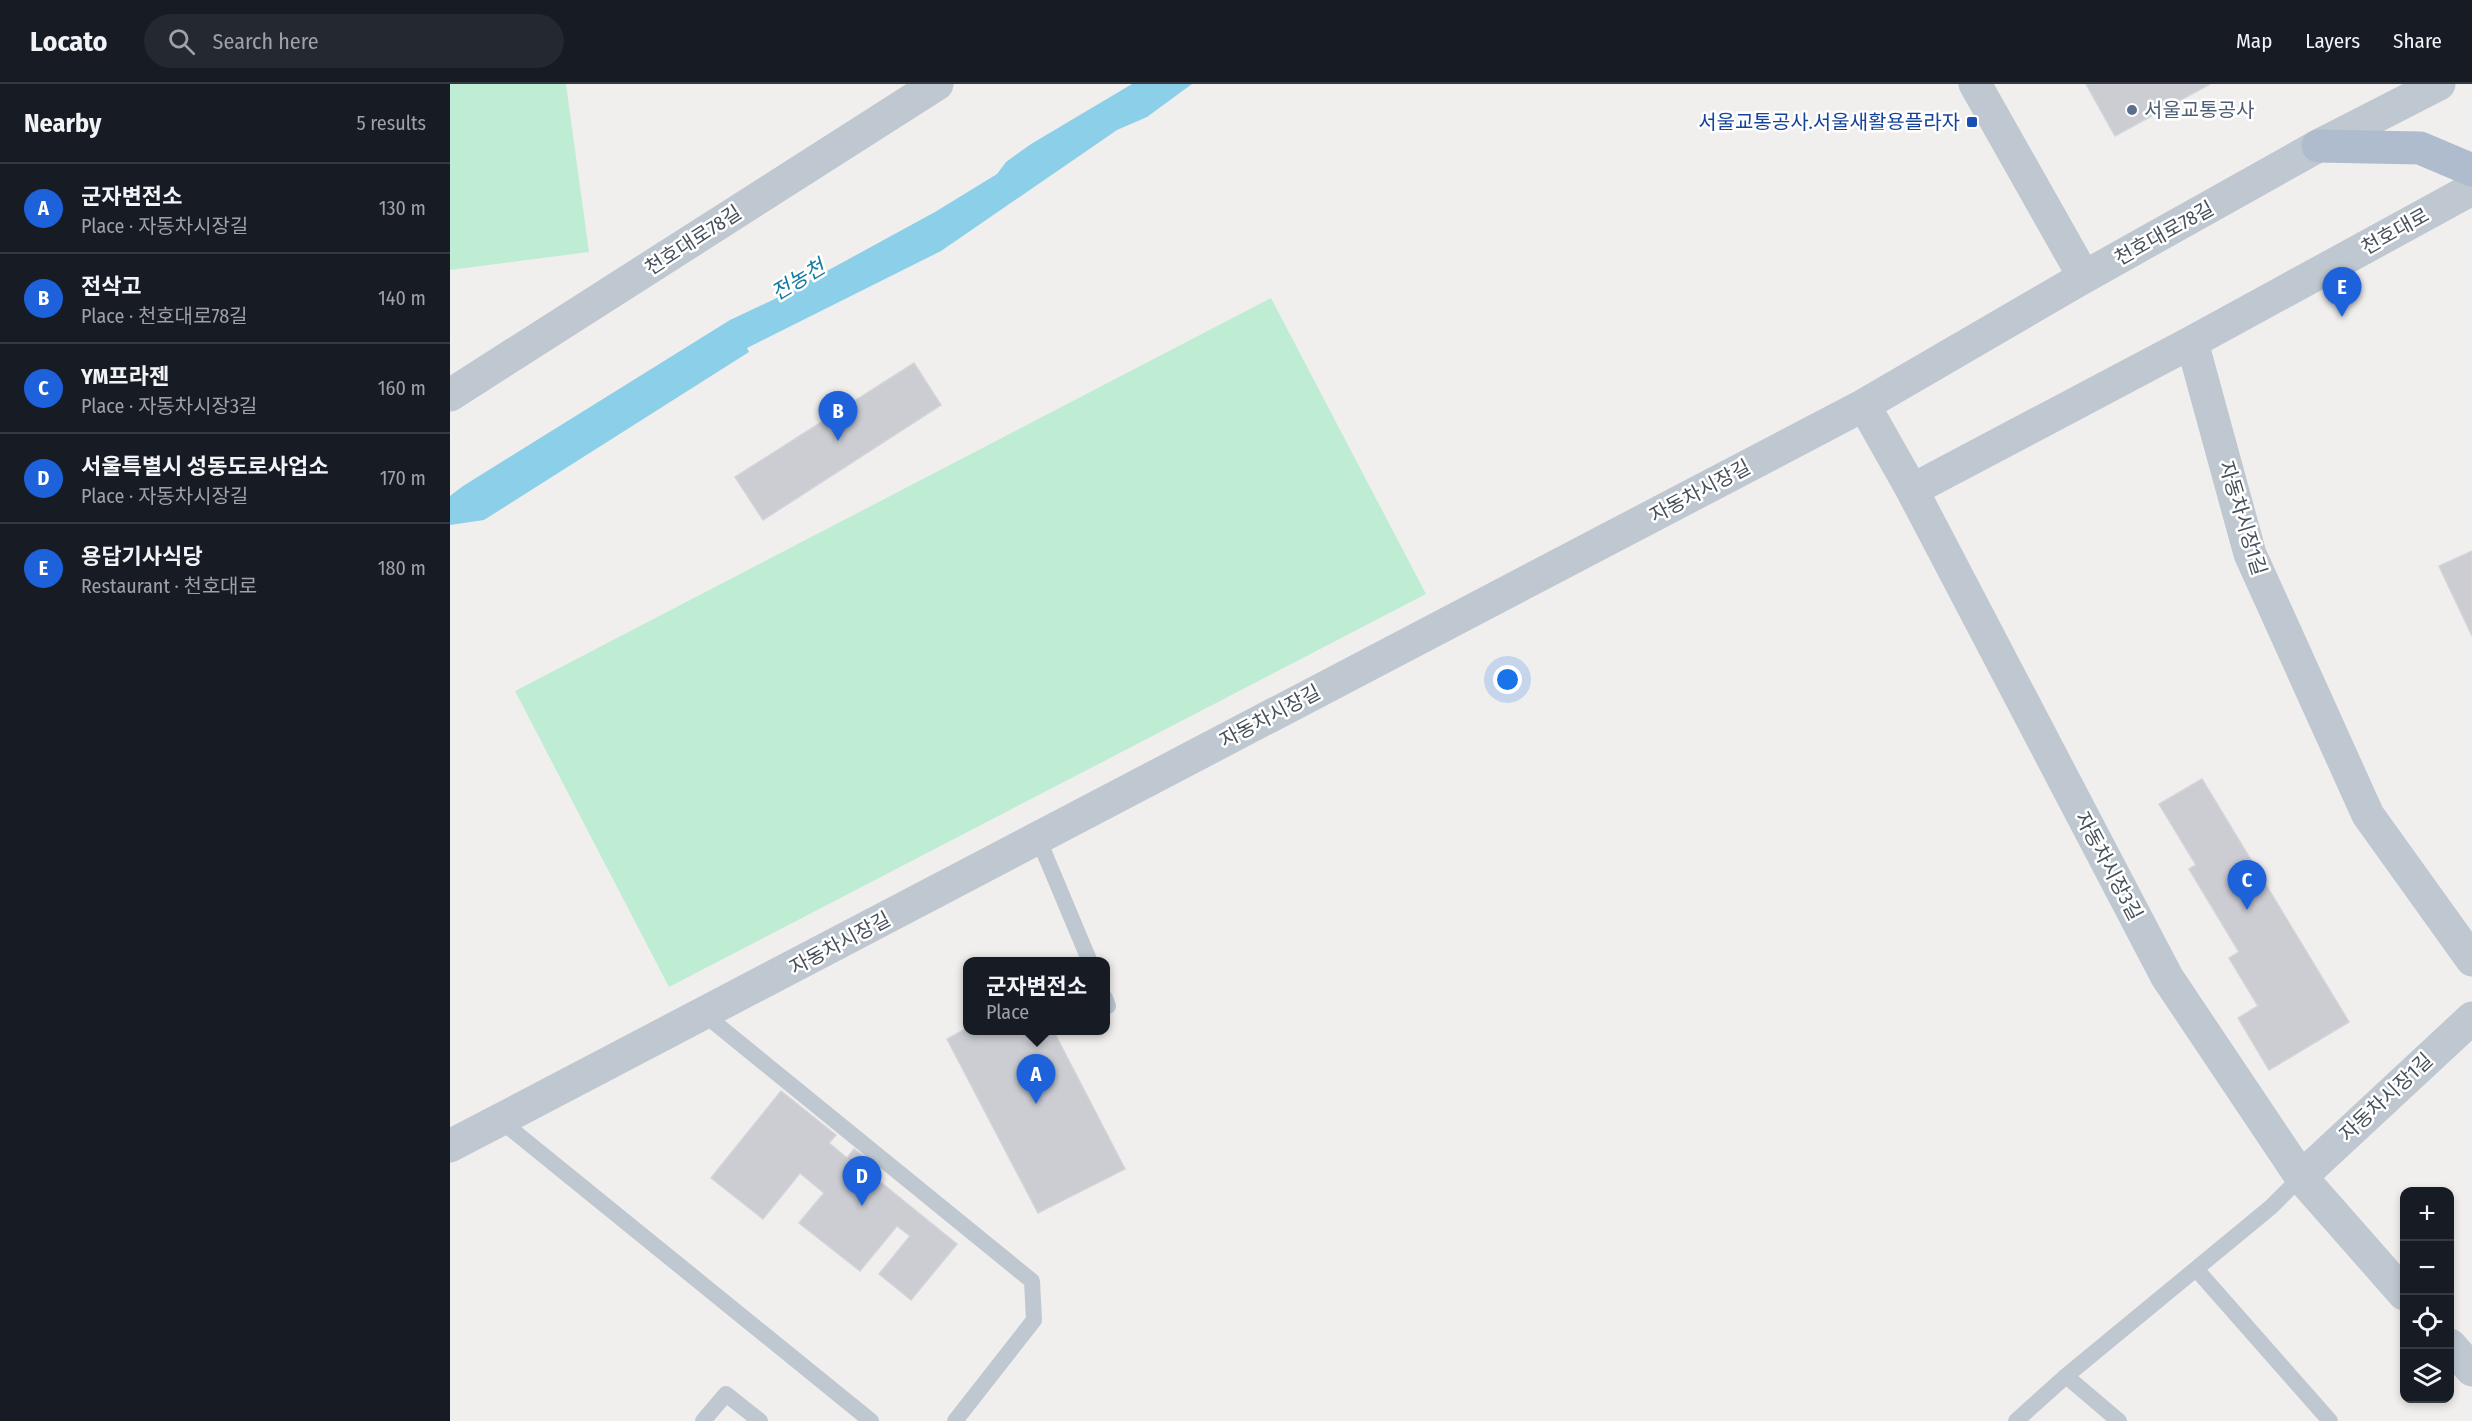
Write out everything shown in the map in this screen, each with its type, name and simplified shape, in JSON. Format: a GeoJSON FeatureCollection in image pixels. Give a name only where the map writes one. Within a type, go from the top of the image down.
{"type":"FeatureCollection","features":[{"type":"Feature","properties":{"kind":"main road"},"geometry":{"type":"LineString","coordinates":[[2318,146],[2420,148],[2472,171]]}},
{"type":"Feature","properties":{"kind":"street","name":"천호대로78길"},"geometry":{"type":"LineString","coordinates":[[450,395],[937,84]]}},
{"type":"Feature","properties":{"kind":"street"},"geometry":{"type":"LineString","coordinates":[[1975,84],[2084,277]]}},
{"type":"Feature","properties":{"kind":"street","name":"천호대로78길"},"geometry":{"type":"LineString","coordinates":[[2084,277],[2318,146],[2439,84]]}},
{"type":"Feature","properties":{"kind":"street","name":"천호대로"},"geometry":{"type":"LineString","coordinates":[[2192,342],[2472,189]]}},
{"type":"Feature","properties":{"kind":"street","name":"자동차시장길"},"geometry":{"type":"LineString","coordinates":[[450,1146],[1864,405],[2084,277]]}},
{"type":"Feature","properties":{"kind":"street"},"geometry":{"type":"LineString","coordinates":[[1912,490],[2192,342]]}},
{"type":"Feature","properties":{"kind":"street","name":"자동차시장1길"},"geometry":{"type":"LineString","coordinates":[[2192,342],[2250,554],[2358,793],[2368,815],[2472,960]]}},
{"type":"Feature","properties":{"kind":"street","name":"자동차시장3길"},"geometry":{"type":"LineString","coordinates":[[1864,405],[1912,490],[2167,977],[2301,1176],[2400,1289]]}},
{"type":"Feature","properties":{"kind":"street","name":"자동차시장1길"},"geometry":{"type":"LineString","coordinates":[[2301,1176],[2472,1018]]}},
{"type":"Feature","properties":{"kind":"street"},"geometry":{"type":"LineString","coordinates":[[2454,1349],[2472,1370]]}},
{"type":"Feature","properties":{"kind":"lane"},"geometry":{"type":"LineString","coordinates":[[1038,838],[1088,957]]}},
{"type":"Feature","properties":{"kind":"lane"},"geometry":{"type":"LineString","coordinates":[[704,1014],[1032,1281],[1034,1320],[955,1421]]}},
{"type":"Feature","properties":{"kind":"lane"},"geometry":{"type":"LineString","coordinates":[[500,1120],[871,1421]]}},
{"type":"Feature","properties":{"kind":"lane"},"geometry":{"type":"LineString","coordinates":[[2016,1421],[2066,1376],[2271,1207],[2301,1176]]}},
{"type":"Feature","properties":{"kind":"lane"},"geometry":{"type":"LineString","coordinates":[[2196,1269],[2330,1421]]}},
{"type":"Feature","properties":{"kind":"lane"},"geometry":{"type":"LineString","coordinates":[[2066,1376],[2119,1421]]}},
{"type":"Feature","properties":{"kind":"lane"},"geometry":{"type":"LineString","coordinates":[[703,1421],[726,1394],[760,1421]]}},
{"type":"Feature","properties":{"kind":"green space"},"geometry":{"type":"Polygon","coordinates":[[[450,84],[566,84],[589,252],[450,270],[450,84]]]}},
{"type":"Feature","properties":{"kind":"green space"},"geometry":{"type":"Polygon","coordinates":[[[1271,298],[1426,594],[669,987],[515,691],[1271,298]]]}},
{"type":"Feature","properties":{"kind":"water"},"geometry":{"type":"Polygon","coordinates":[[[1132,84],[1192,84],[1147,117],[1117,130],[941,251],[747,348],[749,352],[484,520],[450,525],[450,496],[463,486],[730,320],[781,296],[935,212],[997,174],[1006,162],[1031,144],[1132,84]]]}},
{"type":"Feature","properties":{"kind":"building","name":"서울교통공사"},"geometry":{"type":"Polygon","coordinates":[[[2086,84],[2210,84],[2115,136],[2086,84]]]}},
{"type":"Feature","properties":{"kind":"building"},"geometry":{"type":"Polygon","coordinates":[[[914,363],[941,405],[763,520],[735,477],[914,363]]]}},
{"type":"Feature","properties":{"kind":"building"},"geometry":{"type":"Polygon","coordinates":[[[2472,551],[2472,636],[2439,566],[2472,551]]]}},
{"type":"Feature","properties":{"kind":"building"},"geometry":{"type":"Polygon","coordinates":[[[2202,779],[2349,1022],[2269,1070],[2238,1018],[2258,1006],[2229,958],[2239,952],[2189,869],[2196,865],[2159,804],[2202,779]]]}},
{"type":"Feature","properties":{"kind":"building"},"geometry":{"type":"Polygon","coordinates":[[[963,1030],[963,1035],[1056,1035],[1125,1169],[1038,1213],[947,1039],[963,1030]]]}},
{"type":"Feature","properties":{"kind":"building"},"geometry":{"type":"Polygon","coordinates":[[[781,1091],[836,1135],[829,1143],[847,1158],[854,1149],[868,1159],[862,1167],[957,1244],[911,1300],[879,1274],[910,1236],[897,1226],[860,1271],[799,1223],[824,1193],[800,1173],[763,1219],[711,1178],[781,1091]]]}},
{"type":"Feature","properties":{"kind":"place","name":"서울교통공사"},"geometry":{"type":"Point","coordinates":[2132,110]}},
{"type":"Feature","properties":{"kind":"place","name":"서울교통공사.서울새활용플라자"},"geometry":{"type":"Point","coordinates":[1972,122]}},
{"type":"Feature","properties":{"kind":"place","name":"용답기사식당"},"geometry":{"type":"Point","coordinates":[2342,317]}},
{"type":"Feature","properties":{"kind":"place","name":"전삭고"},"geometry":{"type":"Point","coordinates":[838,441]}},
{"type":"Feature","properties":{"kind":"place","name":"YM프라젠"},"geometry":{"type":"Point","coordinates":[2247,910]}},
{"type":"Feature","properties":{"kind":"place","name":"군자변전소"},"geometry":{"type":"Point","coordinates":[1036,1104]}},
{"type":"Feature","properties":{"kind":"place","name":"서울특별시 성동도로사업소"},"geometry":{"type":"Point","coordinates":[862,1206]}},
{"type":"Feature","properties":{"kind":"water label","name":"전농천"},"geometry":{"type":"Point","coordinates":[798,280]}}]}
